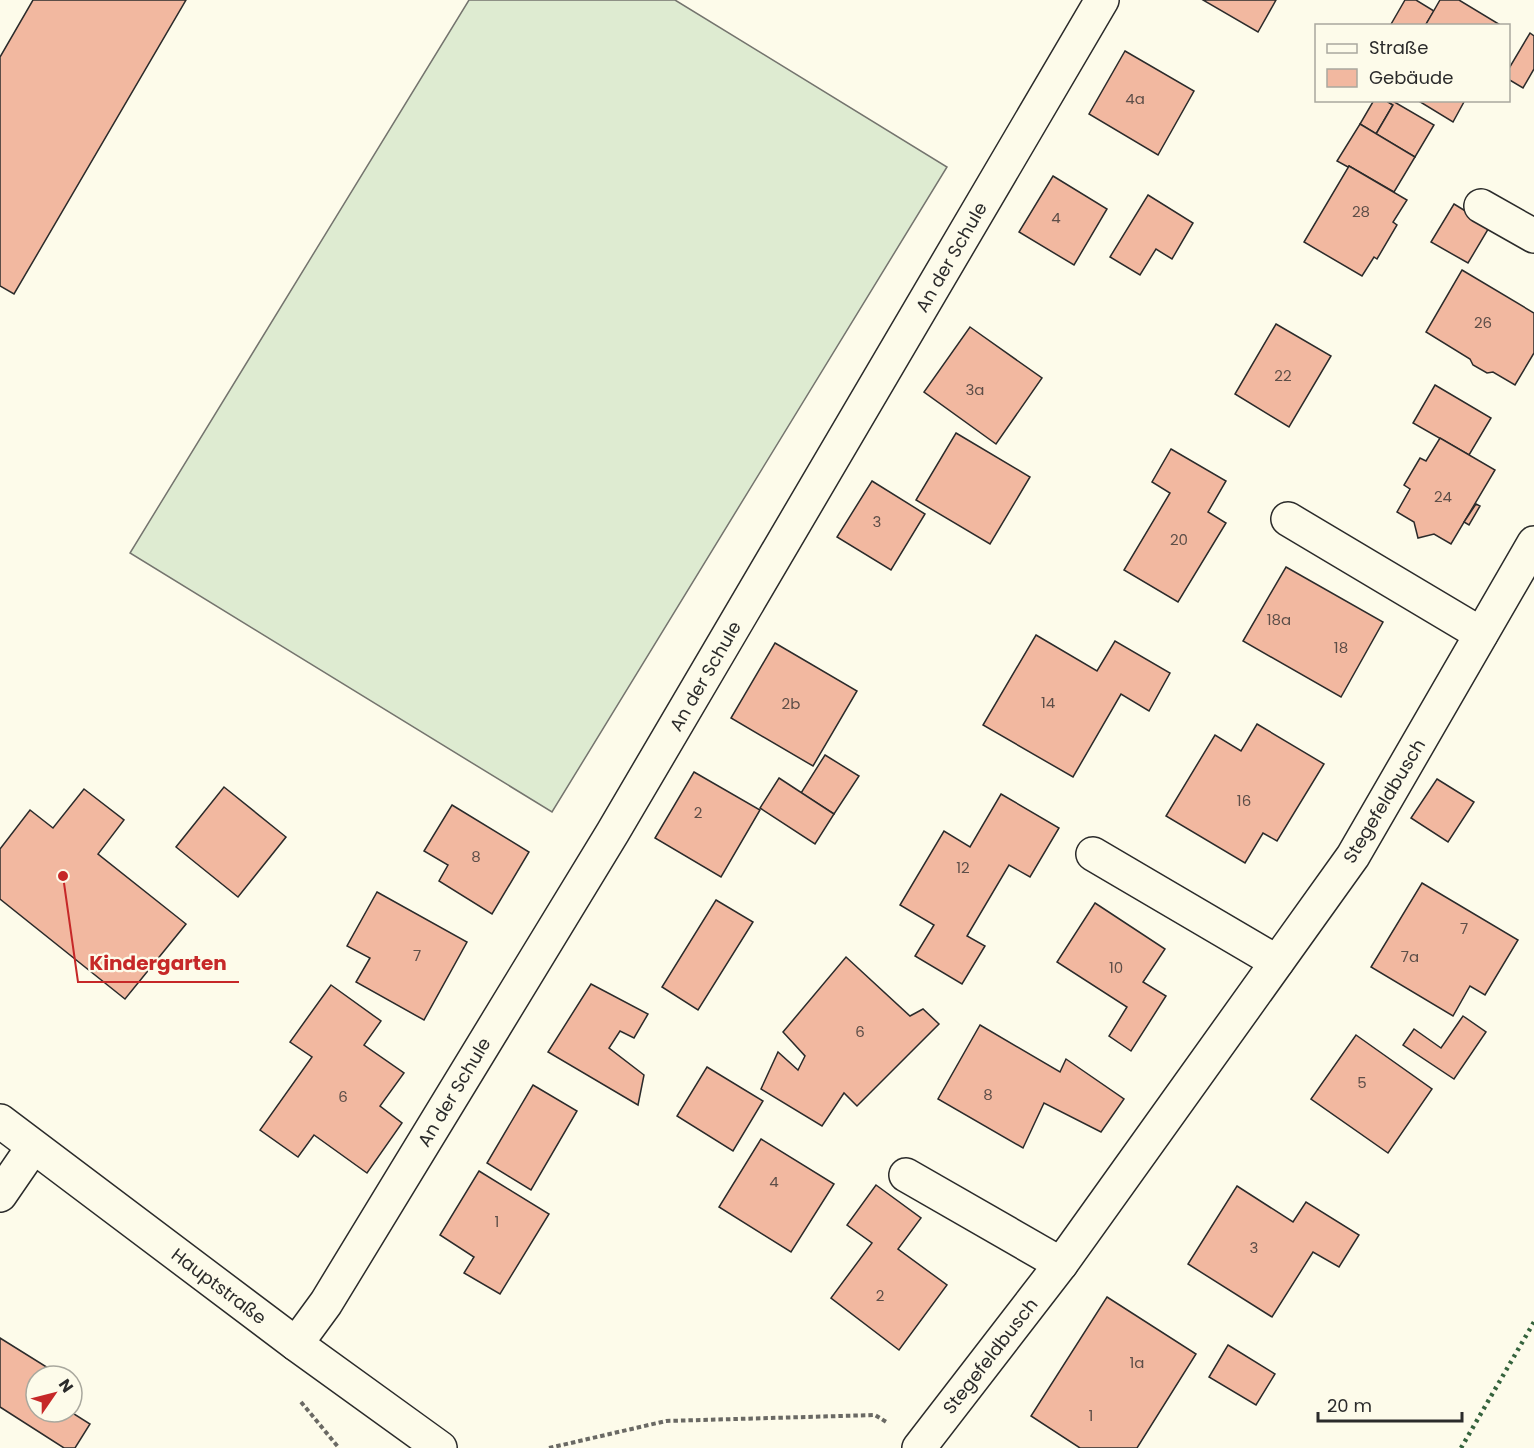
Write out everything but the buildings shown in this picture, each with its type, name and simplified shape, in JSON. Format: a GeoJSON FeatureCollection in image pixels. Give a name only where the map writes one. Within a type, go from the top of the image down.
{"type":"FeatureCollection","features":[{"type":"Feature","properties":{"kind":"street","name":"An der Schule"},"geometry":{"type":"LineString","coordinates":[[296,1344],[326,1303],[613,832],[1102,0]]}},
{"type":"Feature","properties":{"kind":"street"},"geometry":{"type":"LineString","coordinates":[[1481,206],[1534,236]]}},
{"type":"Feature","properties":{"kind":"street"},"geometry":{"type":"LineString","coordinates":[[1288,519],[1481,634]]}},
{"type":"Feature","properties":{"kind":"street","name":"Stegefeldbusch"},"geometry":{"type":"LineString","coordinates":[[920,1446],[1060,1264],[1353,856],[1534,543]]}},
{"type":"Feature","properties":{"kind":"street"},"geometry":{"type":"LineString","coordinates":[[1093,854],[1277,962]]}},
{"type":"Feature","properties":{"kind":"street","name":"Hauptstraße"},"geometry":{"type":"LineString","coordinates":[[0,1121],[296,1344],[440,1448]]}},
{"type":"Feature","properties":{"kind":"street"},"geometry":{"type":"LineString","coordinates":[[0,1195],[33,1148]]}},
{"type":"Feature","properties":{"kind":"street"},"geometry":{"type":"LineString","coordinates":[[906,1174],[1060,1264]]}},
{"type":"Feature","properties":{"kind":"path"},"geometry":{"type":"LineString","coordinates":[[549,1448],[666,1421],[875,1415],[920,1446]]}},
{"type":"Feature","properties":{"kind":"green space"},"geometry":{"type":"Polygon","coordinates":[[[469,0],[675,0],[947,167],[552,812],[130,553],[469,0]]]}},
{"type":"Feature","properties":{"kind":"hedge"},"geometry":{"type":"LineString","coordinates":[[1461,1448],[1534,1322]]}},
{"type":"Feature","properties":{"kind":"place","name":"Kindergarten"},"geometry":{"type":"Point","coordinates":[63,876]}}]}
